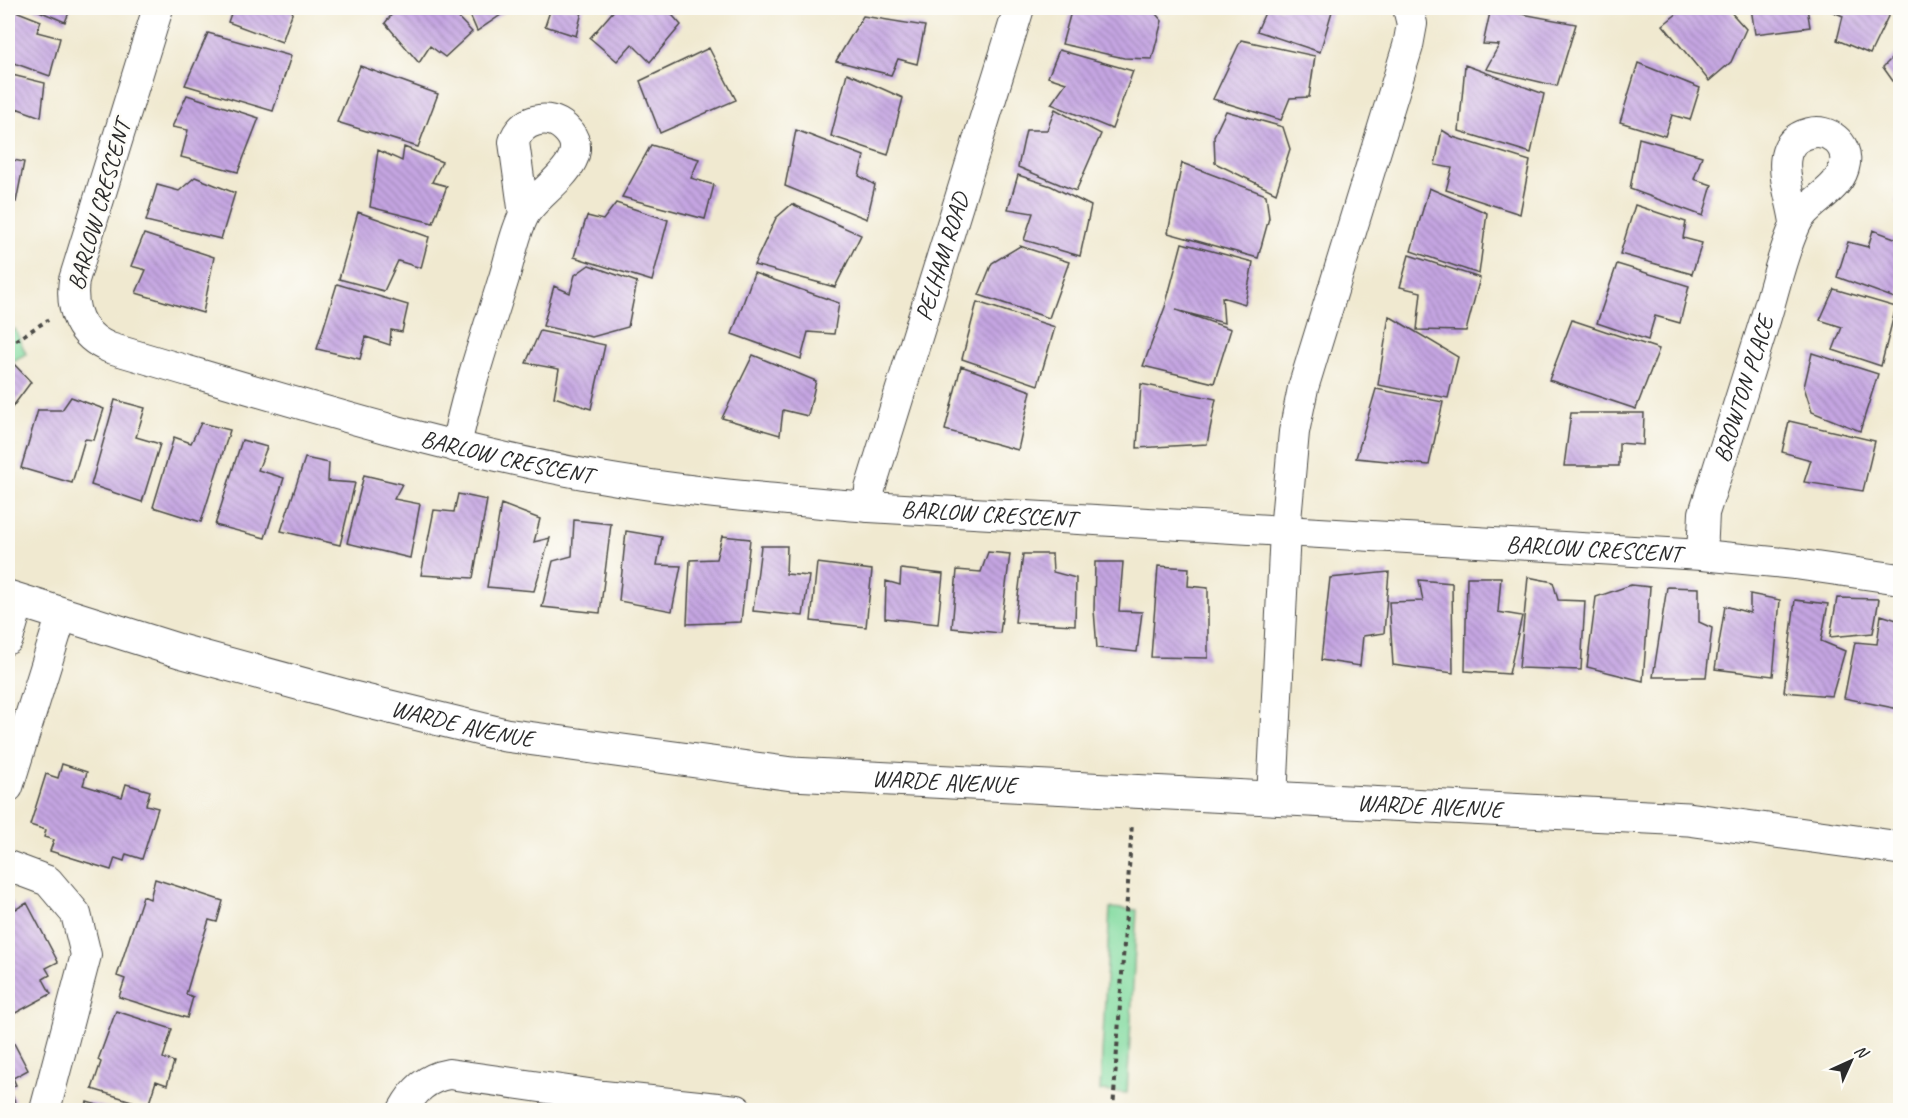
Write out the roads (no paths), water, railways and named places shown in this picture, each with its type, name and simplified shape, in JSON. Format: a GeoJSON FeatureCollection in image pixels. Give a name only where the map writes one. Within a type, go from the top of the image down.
{"type":"FeatureCollection","features":[{"type":"Feature","properties":{"kind":"main road","name":"WARDE AVENUE"},"geometry":{"type":"LineString","coordinates":[[13,599],[191,654],[505,735],[792,774],[1133,793],[1688,819],[1900,848]]}},
{"type":"Feature","properties":{"kind":"street","name":"BARLOW CRESCENT"},"geometry":{"type":"LineString","coordinates":[[158,8],[74,280],[73,305],[78,321],[87,334],[110,348],[456,447],[590,476],[649,484],[751,497],[868,507],[1702,555],[1795,564],[1900,579]]}},
{"type":"Feature","properties":{"kind":"street","name":"PELHAM ROAD"},"geometry":{"type":"LineString","coordinates":[[868,507],[870,489],[1019,8]]}},
{"type":"Feature","properties":{"kind":"street"},"geometry":{"type":"LineString","coordinates":[[1272,799],[1291,453],[1301,399],[1408,46],[1412,24],[1408,8]]}},
{"type":"Feature","properties":{"kind":"street"},"geometry":{"type":"LineString","coordinates":[[456,447],[469,392],[524,215]]}},
{"type":"Feature","properties":{"kind":"street","name":"BROWTON PLACE"},"geometry":{"type":"LineString","coordinates":[[1702,555],[1704,513],[1795,223]]}},
{"type":"Feature","properties":{"kind":"street"},"geometry":{"type":"LineString","coordinates":[[8,639],[13,599]]}},
{"type":"Feature","properties":{"kind":"street"},"geometry":{"type":"LineString","coordinates":[[8,787],[62,614]]}},
{"type":"Feature","properties":{"kind":"street"},"geometry":{"type":"LineString","coordinates":[[8,867],[48,881],[76,914],[87,955],[45,1110]]}},
{"type":"Feature","properties":{"kind":"street"},"geometry":{"type":"LineString","coordinates":[[403,1110],[425,1082],[435,1076],[449,1074],[603,1096],[737,1110]]}}]}
